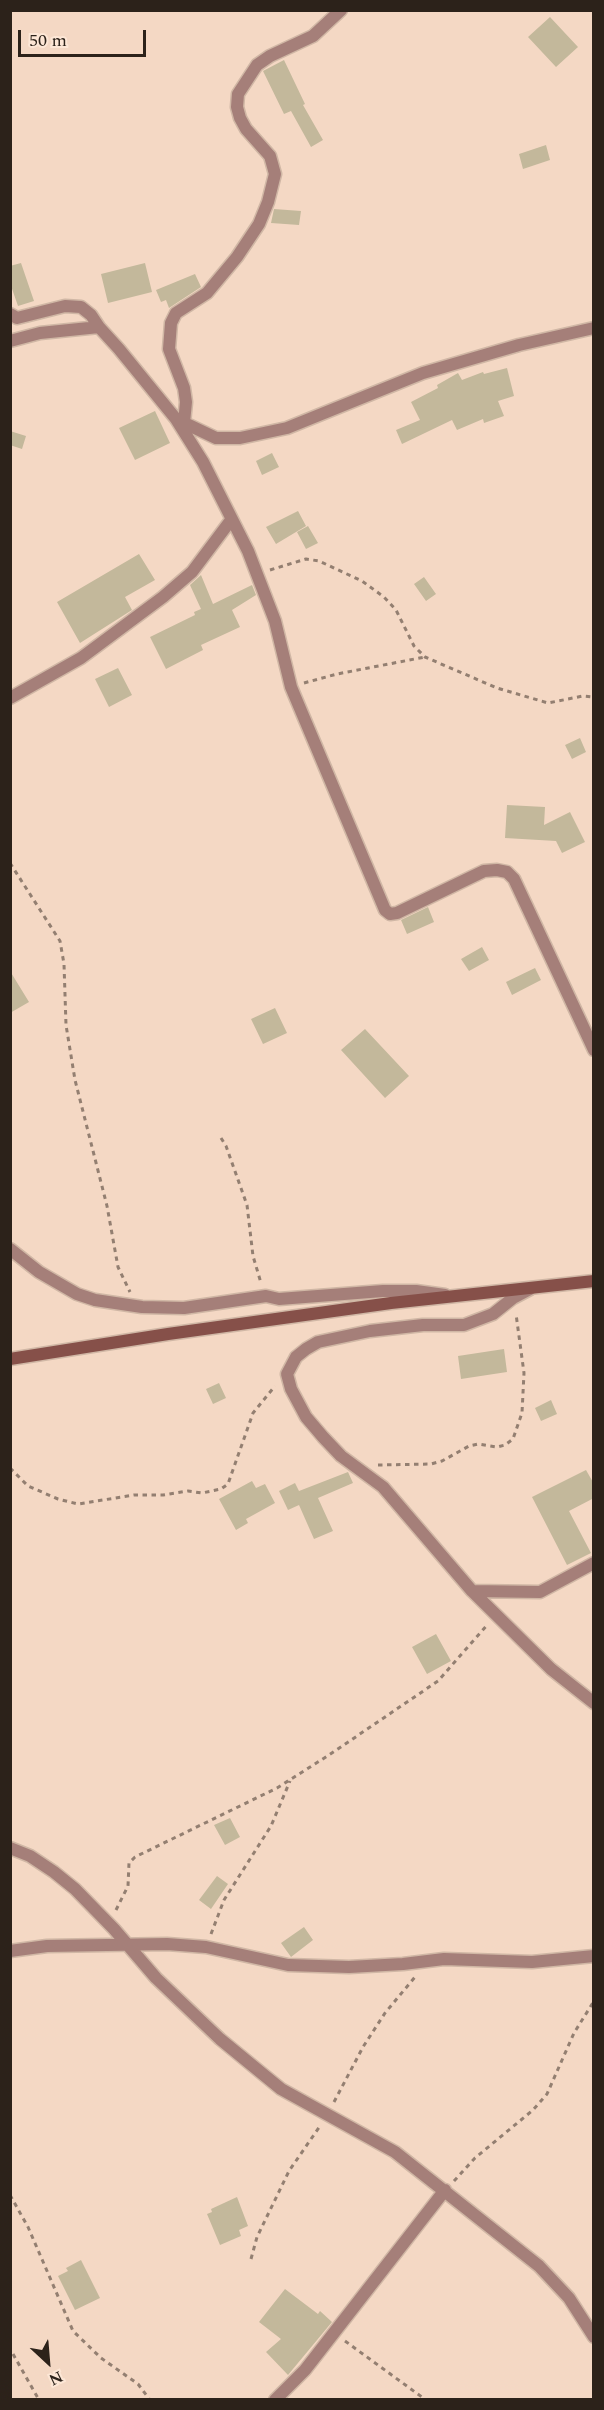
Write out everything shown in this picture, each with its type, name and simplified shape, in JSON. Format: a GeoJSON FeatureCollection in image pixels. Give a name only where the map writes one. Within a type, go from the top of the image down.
{"type":"FeatureCollection","features":[{"type":"Feature","properties":{"kind":"street"},"geometry":{"type":"LineString","coordinates":[[180,421],[186,402],[184,388],[169,349],[171,323],[176,313],[207,293],[237,257],[259,224],[275,174],[270,156],[246,129],[240,118],[237,107],[238,94],[257,65],[270,56],[313,36],[341,10]]}},
{"type":"Feature","properties":{"kind":"street"},"geometry":{"type":"LineString","coordinates":[[10,314],[17,318],[65,306],[81,307],[91,315],[180,421],[203,462],[257,574],[275,621],[291,687],[386,910],[394,914],[484,871],[507,872],[514,879],[594,1050]]}},
{"type":"Feature","properties":{"kind":"street"},"geometry":{"type":"LineString","coordinates":[[10,342],[40,333],[99,327]]}},
{"type":"Feature","properties":{"kind":"street"},"geometry":{"type":"LineString","coordinates":[[180,421],[216,438],[240,438],[264,434],[287,428],[423,373],[519,345],[594,328]]}},
{"type":"Feature","properties":{"kind":"street"},"geometry":{"type":"LineString","coordinates":[[10,698],[81,658],[163,597],[192,572],[231,519]]}},
{"type":"Feature","properties":{"kind":"street"},"geometry":{"type":"LineString","coordinates":[[10,1249],[39,1272],[77,1293],[95,1299],[142,1307],[184,1308],[266,1296],[279,1299],[383,1291],[416,1291],[455,1296]]}},
{"type":"Feature","properties":{"kind":"street"},"geometry":{"type":"LineString","coordinates":[[10,1359],[168,1334],[455,1296],[594,1281]]}},
{"type":"Feature","properties":{"kind":"street"},"geometry":{"type":"LineString","coordinates":[[531,1288],[513,1298],[493,1314],[464,1324],[423,1325],[370,1331],[318,1342],[296,1357],[287,1374],[291,1389],[306,1417],[335,1449],[383,1487],[472,1591],[551,1669],[594,1703]]}},
{"type":"Feature","properties":{"kind":"street"},"geometry":{"type":"LineString","coordinates":[[472,1591],[540,1592],[594,1563]]}},
{"type":"Feature","properties":{"kind":"street"},"geometry":{"type":"LineString","coordinates":[[10,1848],[30,1856],[54,1872],[114,1929],[156,1978],[220,2039],[281,2089],[326,2116],[369,2136],[395,2152],[445,2190],[489,2229],[539,2266],[568,2298],[594,2337]]}},
{"type":"Feature","properties":{"kind":"street"},"geometry":{"type":"LineString","coordinates":[[10,1951],[47,1946],[167,1944],[207,1947],[288,1965],[313,1967],[377,1966],[444,1959],[532,1962],[594,1956]]}},
{"type":"Feature","properties":{"kind":"street"},"geometry":{"type":"LineString","coordinates":[[275,2400],[305,2370],[445,2190]]}},
{"type":"Feature","properties":{"kind":"path"},"geometry":{"type":"LineString","coordinates":[[257,574],[306,559],[318,561],[362,580],[384,597],[396,610],[414,646],[425,657],[497,688],[548,703],[583,696],[594,697]]}},
{"type":"Feature","properties":{"kind":"path"},"geometry":{"type":"LineString","coordinates":[[291,687],[338,674],[425,657]]}},
{"type":"Feature","properties":{"kind":"path"},"geometry":{"type":"LineString","coordinates":[[10,863],[60,941],[64,964],[66,1025],[75,1080],[107,1206],[117,1267],[129,1291],[142,1307]]}},
{"type":"Feature","properties":{"kind":"path"},"geometry":{"type":"LineString","coordinates":[[221,1138],[247,1205],[253,1256],[266,1296]]}},
{"type":"Feature","properties":{"kind":"path"},"geometry":{"type":"LineString","coordinates":[[356,1467],[431,1464],[442,1461],[469,1446],[478,1444],[497,1447],[513,1439],[522,1413],[524,1373],[513,1298]]}},
{"type":"Feature","properties":{"kind":"path"},"geometry":{"type":"LineString","coordinates":[[10,1468],[28,1486],[58,1499],[78,1503],[134,1495],[163,1495],[188,1491],[202,1493],[221,1489],[228,1484],[253,1413],[287,1374]]}},
{"type":"Feature","properties":{"kind":"path"},"geometry":{"type":"LineString","coordinates":[[114,1929],[117,1907],[128,1886],[129,1863],[135,1857],[290,1780],[438,1681],[496,1613]]}},
{"type":"Feature","properties":{"kind":"path"},"geometry":{"type":"LineString","coordinates":[[207,1947],[224,1900],[271,1826],[290,1780]]}},
{"type":"Feature","properties":{"kind":"path"},"geometry":{"type":"LineString","coordinates":[[251,2259],[257,2236],[289,2171],[326,2116],[363,2047],[385,2013],[411,1984],[425,1960]]}},
{"type":"Feature","properties":{"kind":"path"},"geometry":{"type":"LineString","coordinates":[[445,2190],[475,2158],[533,2110],[547,2094],[574,2033],[594,2001]]}},
{"type":"Feature","properties":{"kind":"path"},"geometry":{"type":"LineString","coordinates":[[10,2195],[28,2227],[73,2331],[101,2358],[138,2384],[150,2400]]}},
{"type":"Feature","properties":{"kind":"path"},"geometry":{"type":"LineString","coordinates":[[335,2332],[426,2400]]}},
{"type":"Feature","properties":{"kind":"path"},"geometry":{"type":"LineString","coordinates":[[13,2354],[39,2400]]}},
{"type":"Feature","properties":{"kind":"building"},"geometry":{"type":"Polygon","coordinates":[[[550,17],[578,47],[556,67],[528,37],[550,17]]]}},
{"type":"Feature","properties":{"kind":"building"},"geometry":{"type":"Polygon","coordinates":[[[284,60],[305,104],[303,105],[323,140],[311,147],[291,111],[284,114],[263,71],[284,60]]]}},
{"type":"Feature","properties":{"kind":"building"},"geometry":{"type":"Polygon","coordinates":[[[546,145],[550,160],[523,169],[519,154],[546,145]]]}},
{"type":"Feature","properties":{"kind":"building"},"geometry":{"type":"Polygon","coordinates":[[[274,209],[301,211],[299,225],[271,223],[274,209]]]}},
{"type":"Feature","properties":{"kind":"building"},"geometry":{"type":"Polygon","coordinates":[[[21,263],[34,301],[18,306],[10,283],[10,266],[21,263]]]}},
{"type":"Feature","properties":{"kind":"building"},"geometry":{"type":"Polygon","coordinates":[[[145,263],[152,292],[108,303],[101,274],[145,263]]]}},
{"type":"Feature","properties":{"kind":"building"},"geometry":{"type":"Polygon","coordinates":[[[195,274],[201,287],[169,308],[166,300],[161,302],[156,290],[195,274]]]}},
{"type":"Feature","properties":{"kind":"building"},"geometry":{"type":"Polygon","coordinates":[[[507,368],[514,396],[498,401],[504,416],[484,423],[483,419],[457,430],[452,420],[402,444],[396,430],[420,420],[411,402],[438,388],[437,385],[458,373],[462,380],[483,372],[484,374],[507,368]]]}},
{"type":"Feature","properties":{"kind":"building"},"geometry":{"type":"Polygon","coordinates":[[[155,411],[170,443],[135,460],[119,428],[155,411]]]}},
{"type":"Feature","properties":{"kind":"building"},"geometry":{"type":"Polygon","coordinates":[[[10,431],[26,436],[22,449],[10,445],[10,431]]]}},
{"type":"Feature","properties":{"kind":"building"},"geometry":{"type":"Polygon","coordinates":[[[272,453],[279,467],[262,475],[256,461],[272,453]]]}},
{"type":"Feature","properties":{"kind":"building"},"geometry":{"type":"Polygon","coordinates":[[[298,511],[306,526],[276,544],[266,527],[298,511]]]}},
{"type":"Feature","properties":{"kind":"building"},"geometry":{"type":"Polygon","coordinates":[[[308,526],[318,543],[306,549],[297,532],[308,526]]]}},
{"type":"Feature","properties":{"kind":"building"},"geometry":{"type":"Polygon","coordinates":[[[139,554],[155,580],[125,597],[132,610],[80,643],[57,602],[139,554]]]}},
{"type":"Feature","properties":{"kind":"building"},"geometry":{"type":"Polygon","coordinates":[[[201,575],[213,604],[252,585],[256,595],[232,610],[240,627],[201,645],[203,650],[166,669],[150,637],[195,615],[194,612],[201,609],[190,585],[201,575]]]}},
{"type":"Feature","properties":{"kind":"building"},"geometry":{"type":"Polygon","coordinates":[[[424,577],[436,594],[426,601],[414,584],[424,577]]]}},
{"type":"Feature","properties":{"kind":"building"},"geometry":{"type":"Polygon","coordinates":[[[118,668],[132,695],[109,707],[95,679],[118,668]]]}},
{"type":"Feature","properties":{"kind":"building"},"geometry":{"type":"Polygon","coordinates":[[[580,738],[586,752],[572,759],[565,745],[580,738]]]}},
{"type":"Feature","properties":{"kind":"building"},"geometry":{"type":"Polygon","coordinates":[[[507,805],[545,807],[544,825],[570,812],[585,842],[562,853],[556,841],[505,838],[507,805]]]}},
{"type":"Feature","properties":{"kind":"building"},"geometry":{"type":"Polygon","coordinates":[[[428,907],[434,922],[407,934],[401,920],[428,907]]]}},
{"type":"Feature","properties":{"kind":"building"},"geometry":{"type":"Polygon","coordinates":[[[482,947],[489,960],[469,971],[461,959],[482,947]]]}},
{"type":"Feature","properties":{"kind":"building"},"geometry":{"type":"Polygon","coordinates":[[[535,968],[541,980],[512,995],[506,982],[535,968]]]}},
{"type":"Feature","properties":{"kind":"building"},"geometry":{"type":"Polygon","coordinates":[[[10,971],[29,1002],[10,1013],[10,971]]]}},
{"type":"Feature","properties":{"kind":"building"},"geometry":{"type":"Polygon","coordinates":[[[275,1008],[287,1033],[263,1044],[251,1019],[275,1008]]]}},
{"type":"Feature","properties":{"kind":"building"},"geometry":{"type":"Polygon","coordinates":[[[365,1029],[409,1076],[385,1098],[341,1050],[365,1029]]]}},
{"type":"Feature","properties":{"kind":"building"},"geometry":{"type":"Polygon","coordinates":[[[504,1349],[507,1372],[461,1379],[458,1356],[504,1349]]]}},
{"type":"Feature","properties":{"kind":"building"},"geometry":{"type":"Polygon","coordinates":[[[219,1383],[226,1398],[213,1404],[206,1389],[219,1383]]]}},
{"type":"Feature","properties":{"kind":"building"},"geometry":{"type":"Polygon","coordinates":[[[551,1400],[557,1414],[541,1421],[535,1408],[551,1400]]]}},
{"type":"Feature","properties":{"kind":"building"},"geometry":{"type":"Polygon","coordinates":[[[586,1470],[594,1484],[594,1498],[569,1511],[591,1553],[567,1565],[532,1497],[586,1470]]]}},
{"type":"Feature","properties":{"kind":"building"},"geometry":{"type":"Polygon","coordinates":[[[348,1472],[353,1483],[318,1498],[333,1531],[314,1539],[299,1505],[288,1510],[279,1491],[295,1483],[299,1491],[348,1472]]]}},
{"type":"Feature","properties":{"kind":"building"},"geometry":{"type":"Polygon","coordinates":[[[252,1481],[256,1488],[265,1484],[275,1503],[246,1519],[248,1523],[236,1530],[219,1499],[252,1481]]]}},
{"type":"Feature","properties":{"kind":"building"},"geometry":{"type":"Polygon","coordinates":[[[436,1634],[451,1661],[427,1674],[412,1647],[436,1634]]]}},
{"type":"Feature","properties":{"kind":"building"},"geometry":{"type":"Polygon","coordinates":[[[230,1818],[240,1837],[225,1845],[214,1825],[230,1818]]]}},
{"type":"Feature","properties":{"kind":"building"},"geometry":{"type":"Polygon","coordinates":[[[217,1876],[228,1884],[211,1909],[199,1900],[217,1876]]]}},
{"type":"Feature","properties":{"kind":"building"},"geometry":{"type":"Polygon","coordinates":[[[304,1927],[313,1940],[291,1957],[281,1943],[304,1927]]]}},
{"type":"Feature","properties":{"kind":"building"},"geometry":{"type":"Polygon","coordinates":[[[237,2197],[248,2226],[239,2230],[241,2236],[220,2245],[207,2214],[212,2212],[211,2209],[237,2197]]]}},
{"type":"Feature","properties":{"kind":"building"},"geometry":{"type":"Polygon","coordinates":[[[81,2260],[100,2298],[75,2310],[58,2276],[68,2271],[66,2268],[81,2260]]]}},
{"type":"Feature","properties":{"kind":"building"},"geometry":{"type":"Polygon","coordinates":[[[285,2289],[318,2314],[320,2311],[332,2322],[288,2375],[266,2352],[281,2339],[259,2322],[285,2289]]]}}]}
